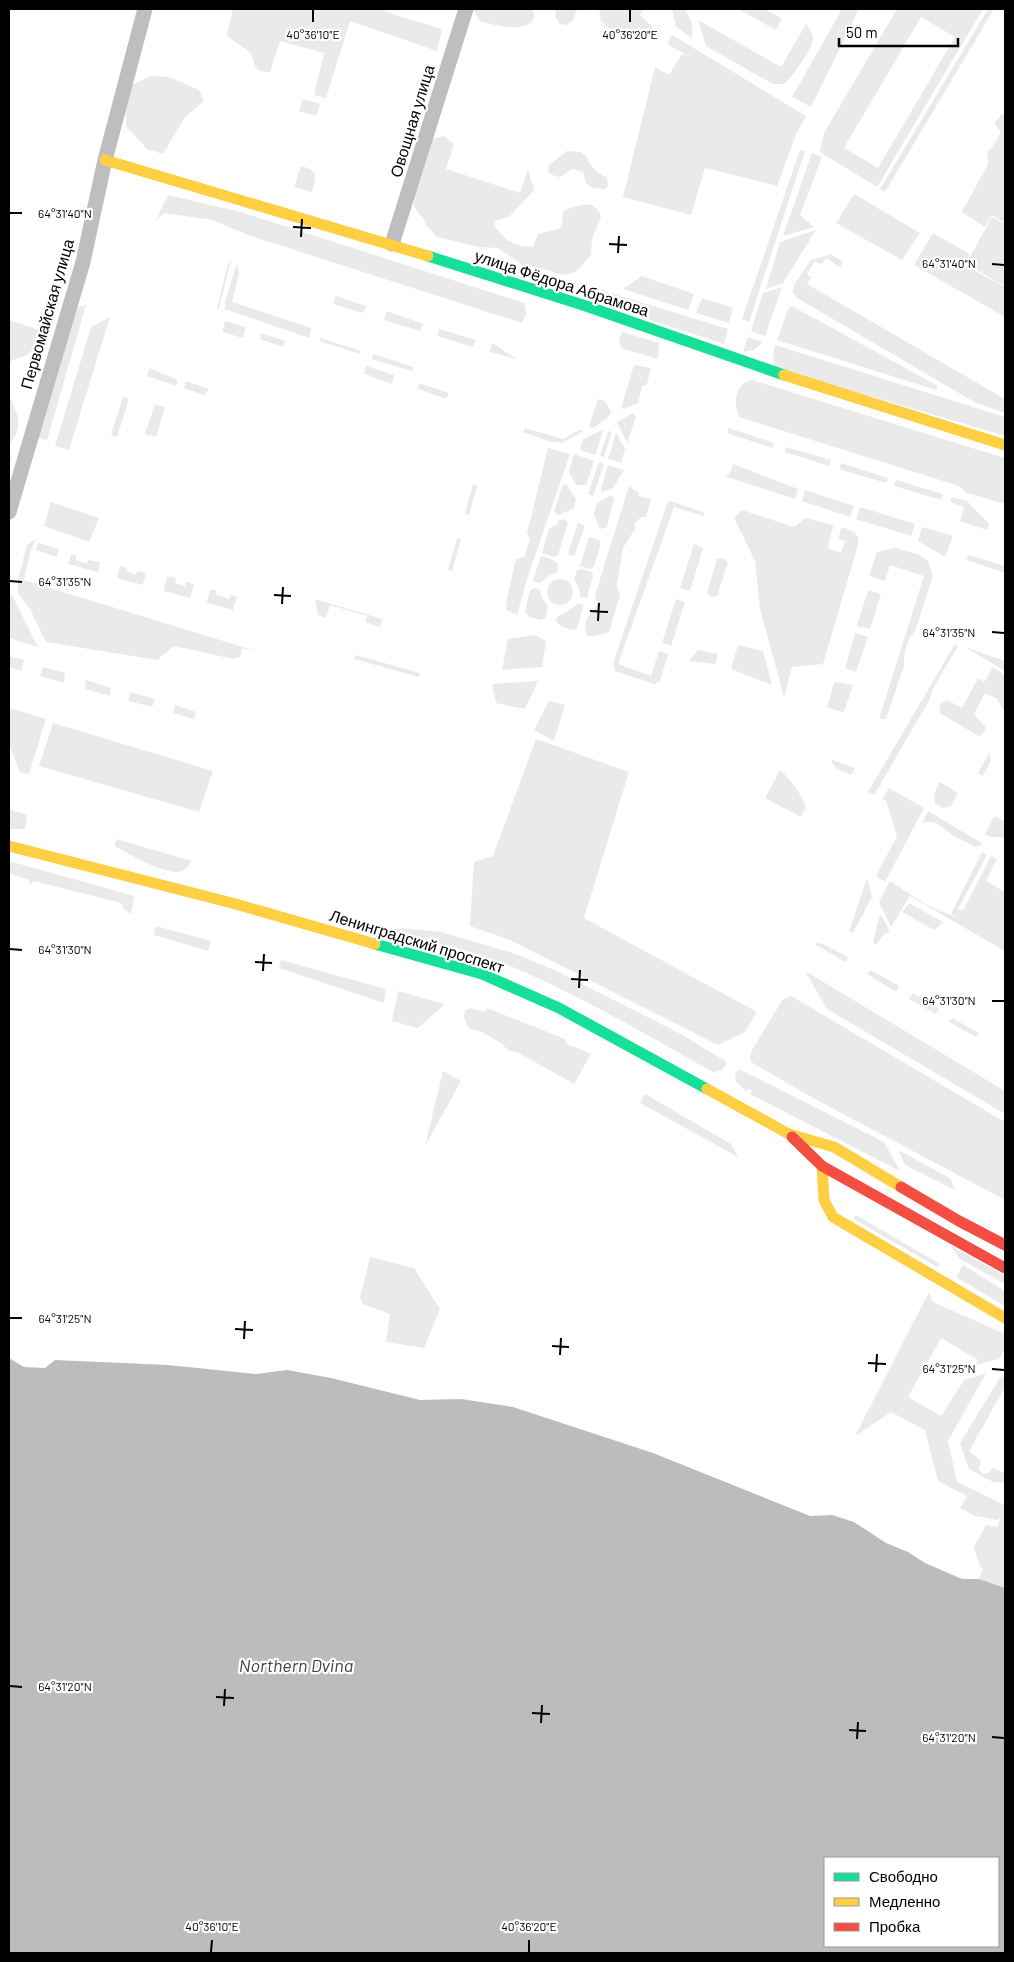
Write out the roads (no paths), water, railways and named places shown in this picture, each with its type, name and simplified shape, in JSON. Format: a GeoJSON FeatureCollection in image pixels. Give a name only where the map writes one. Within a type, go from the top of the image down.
{"type":"FeatureCollection","features":[{"type":"Feature","properties":{"kind":"main road","name":"улица Фёдора Абрамова"},"geometry":{"type":"LineString","coordinates":[[105,160],[392,244],[586,306],[759,367],[1005,445]]}},
{"type":"Feature","properties":{"kind":"main road","name":"Ленинградский проспект"},"geometry":{"type":"LineString","coordinates":[[9,846],[232,903],[482,974],[559,1008],[790,1134],[834,1147],[1005,1245]]}},
{"type":"Feature","properties":{"kind":"main road","name":"Ленинградский проспект"},"geometry":{"type":"LineString","coordinates":[[790,1134],[822,1166],[1005,1268]]}},
{"type":"Feature","properties":{"kind":"main road"},"geometry":{"type":"LineString","coordinates":[[822,1166],[822,1183],[826,1211],[833,1217],[1005,1318]]}},
{"type":"Feature","properties":{"kind":"street","name":"Первомайская улица"},"geometry":{"type":"LineString","coordinates":[[9,512],[83,262],[105,160],[145,9]]}},
{"type":"Feature","properties":{"kind":"street","name":"Овощная улица"},"geometry":{"type":"LineString","coordinates":[[392,244],[466,9]]}},
{"type":"Feature","properties":{"kind":"water","name":"Northern Dvina"},"geometry":{"type":"Polygon","coordinates":[[[9,1358],[24,1367],[45,1368],[55,1360],[168,1365],[256,1374],[287,1370],[331,1378],[420,1400],[461,1399],[513,1407],[653,1453],[810,1516],[832,1515],[854,1522],[886,1543],[908,1552],[925,1563],[962,1579],[979,1579],[1005,1588],[1005,1953],[9,1953],[9,1358]]]}}]}
